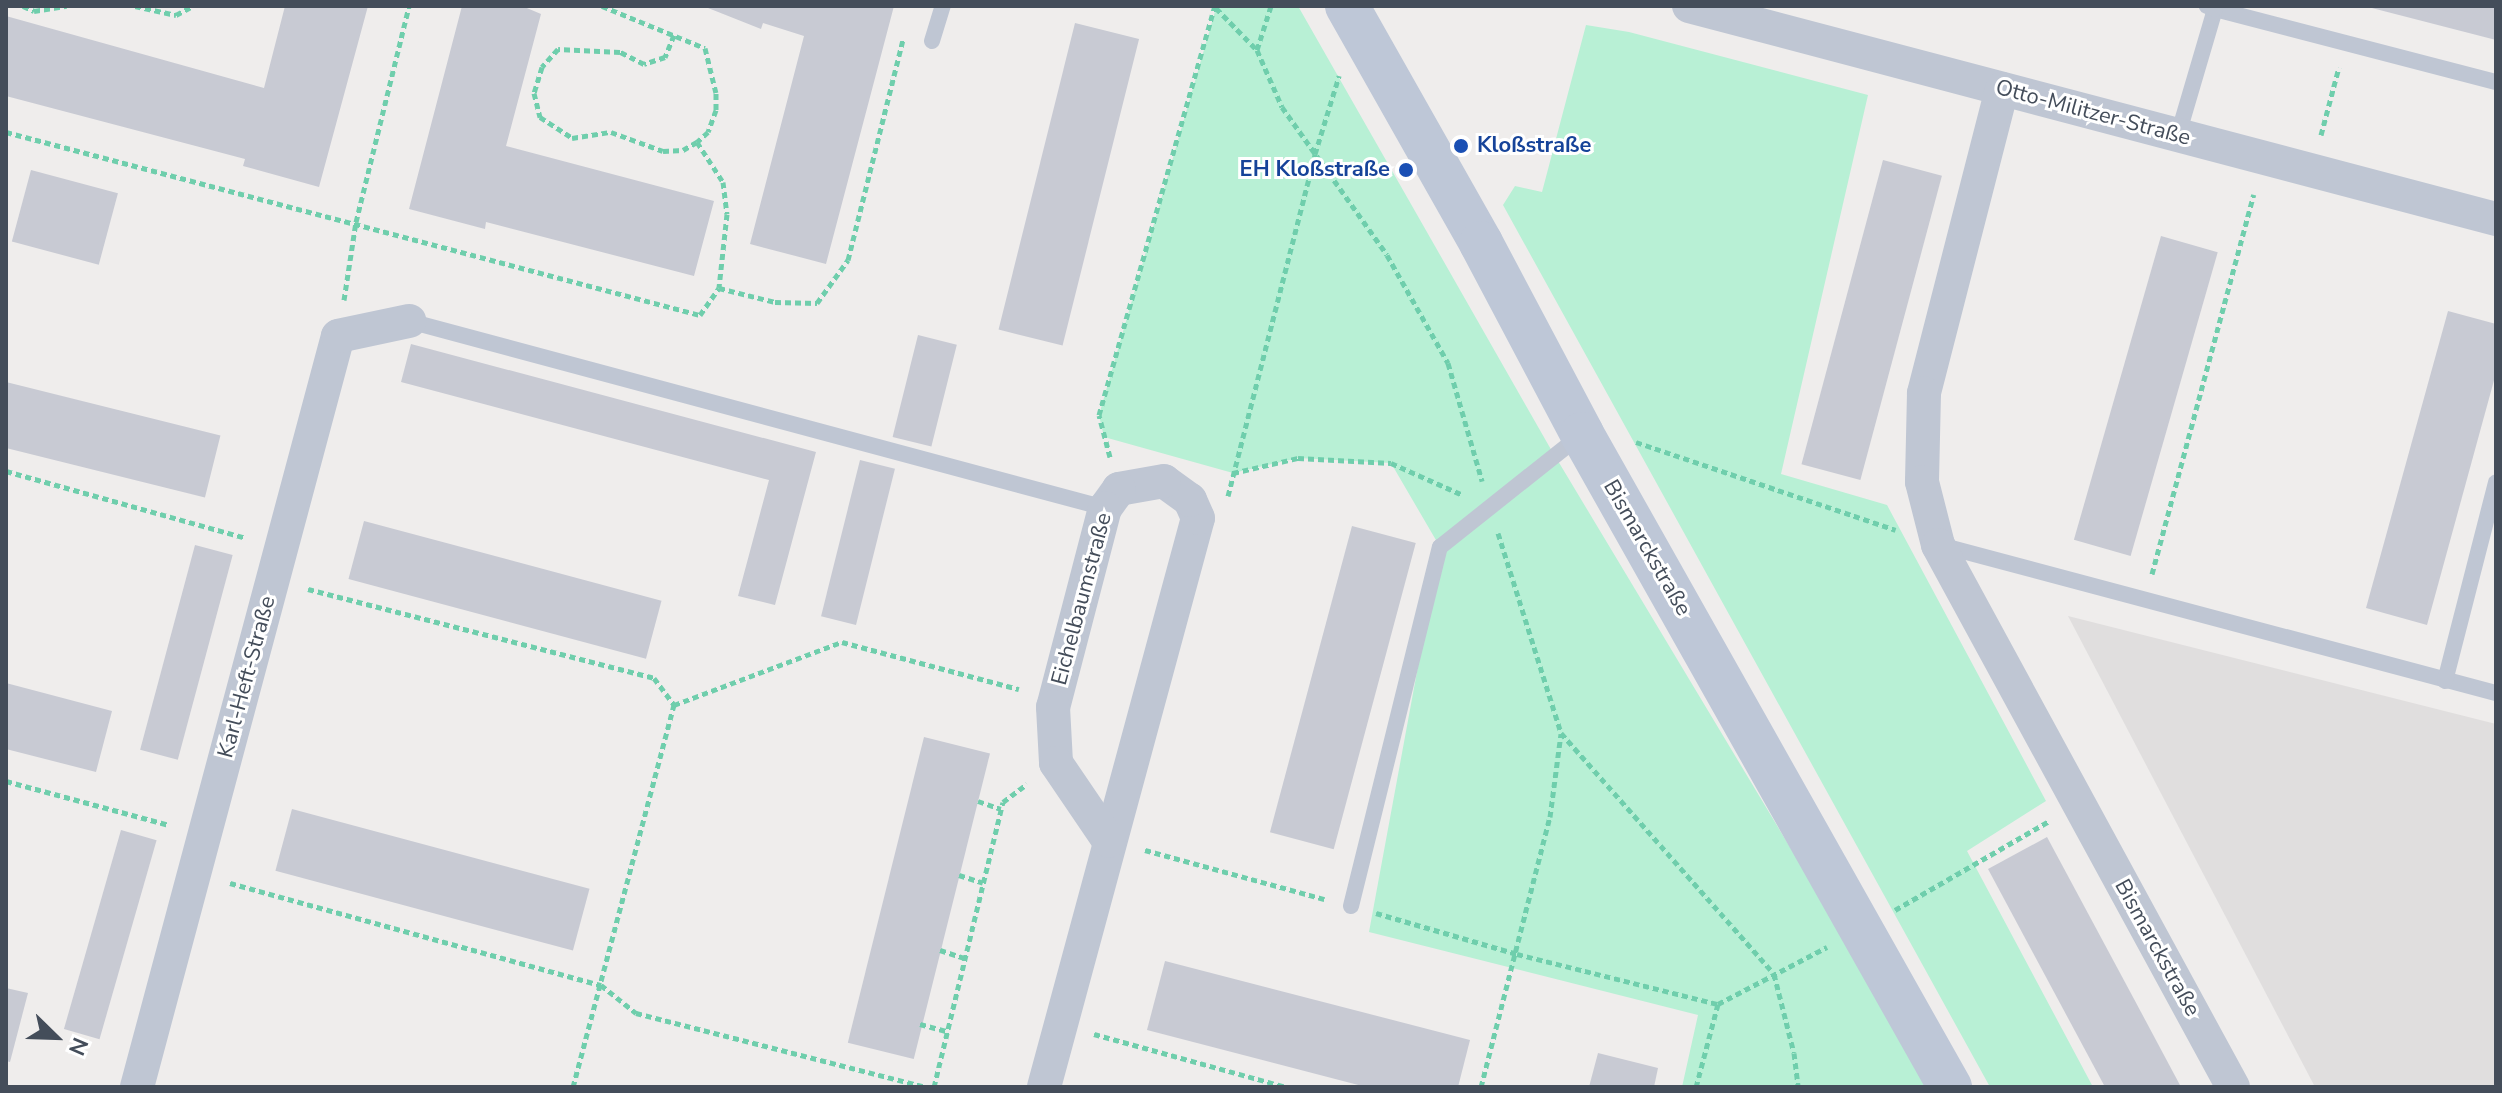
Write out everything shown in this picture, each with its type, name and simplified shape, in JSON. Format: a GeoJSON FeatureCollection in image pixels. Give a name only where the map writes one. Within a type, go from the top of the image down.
{"type":"FeatureCollection","features":[{"type":"Feature","properties":{"kind":"street","name":"Otto-Militzer-Straße"},"geometry":{"type":"LineString","coordinates":[[1689,6],[2496,219]]}},
{"type":"Feature","properties":{"kind":"street","name":"Bismarckstraße"},"geometry":{"type":"LineString","coordinates":[[1351,14],[1481,243],[1582,434],[1950,1087]]}},
{"type":"Feature","properties":{"kind":"street","name":"Bismarckstraße"},"geometry":{"type":"LineString","coordinates":[[2002,89],[1924,393],[1922,482],[1938,545],[2233,1087]]}},
{"type":"Feature","properties":{"kind":"street"},"geometry":{"type":"LineString","coordinates":[[338,336],[409,321]]}},
{"type":"Feature","properties":{"kind":"street","name":"Karl-Heft-Straße"},"geometry":{"type":"LineString","coordinates":[[137,1087],[338,336]]}},
{"type":"Feature","properties":{"kind":"street","name":"Eichelbaumstraße"},"geometry":{"type":"LineString","coordinates":[[1056,763],[1055,699],[1112,498],[1164,481],[1190,500],[1198,518]]}},
{"type":"Feature","properties":{"kind":"street"},"geometry":{"type":"LineString","coordinates":[[1044,1087],[1198,518]]}},
{"type":"Feature","properties":{"kind":"street"},"geometry":{"type":"LineString","coordinates":[[1056,763],[1109,841]]}},
{"type":"Feature","properties":{"kind":"lane"},"geometry":{"type":"LineString","coordinates":[[932,41],[943,6]]}},
{"type":"Feature","properties":{"kind":"lane"},"geometry":{"type":"LineString","coordinates":[[2178,135],[2212,7],[2496,82]]}},
{"type":"Feature","properties":{"kind":"lane"},"geometry":{"type":"LineString","coordinates":[[409,321],[1112,498]]}},
{"type":"Feature","properties":{"kind":"lane"},"geometry":{"type":"LineString","coordinates":[[1351,906],[1440,547],[1582,434]]}},
{"type":"Feature","properties":{"kind":"lane"},"geometry":{"type":"LineString","coordinates":[[2445,681],[2496,482]]}},
{"type":"Feature","properties":{"kind":"lane"},"geometry":{"type":"LineString","coordinates":[[1938,545],[2496,693]]}},
{"type":"Feature","properties":{"kind":"path"},"geometry":{"type":"LineString","coordinates":[[23,6],[34,11],[67,6]]}},
{"type":"Feature","properties":{"kind":"path"},"geometry":{"type":"LineString","coordinates":[[135,6],[176,15],[193,6]]}},
{"type":"Feature","properties":{"kind":"path"},"geometry":{"type":"LineString","coordinates":[[338,336],[356,222],[409,6]]}},
{"type":"Feature","properties":{"kind":"path"},"geometry":{"type":"LineString","coordinates":[[602,6],[674,35],[705,48],[716,93],[716,110],[708,132],[683,150],[663,151],[611,132],[572,138],[540,117],[534,93],[542,67],[558,49],[620,52],[644,64],[665,57],[674,35]]}},
{"type":"Feature","properties":{"kind":"path"},"geometry":{"type":"LineString","coordinates":[[1257,50],[1271,6]]}},
{"type":"Feature","properties":{"kind":"path"},"geometry":{"type":"LineString","coordinates":[[1216,7],[1257,50],[1282,107],[1387,255],[1448,363],[1561,733],[1774,974],[1794,1053],[1798,1087]]}},
{"type":"Feature","properties":{"kind":"path"},"geometry":{"type":"LineString","coordinates":[[1112,498],[1099,415],[1216,7]]}},
{"type":"Feature","properties":{"kind":"path"},"geometry":{"type":"LineString","coordinates":[[1198,518],[1226,507],[1351,14]]}},
{"type":"Feature","properties":{"kind":"path"},"geometry":{"type":"LineString","coordinates":[[719,288],[775,302],[817,303],[848,260],[904,36]]}},
{"type":"Feature","properties":{"kind":"path"},"geometry":{"type":"LineString","coordinates":[[2312,171],[2346,43]]}},
{"type":"Feature","properties":{"kind":"path"},"geometry":{"type":"LineString","coordinates":[[6,132],[700,315],[719,288],[727,214],[723,182],[697,142]]}},
{"type":"Feature","properties":{"kind":"path"},"geometry":{"type":"LineString","coordinates":[[2145,600],[2264,158]]}},
{"type":"Feature","properties":{"kind":"path"},"geometry":{"type":"LineString","coordinates":[[1582,434],[1605,432],[1938,545]]}},
{"type":"Feature","properties":{"kind":"path"},"geometry":{"type":"LineString","coordinates":[[1233,473],[1298,458],[1391,463],[1490,506]]}},
{"type":"Feature","properties":{"kind":"path"},"geometry":{"type":"LineString","coordinates":[[6,471],[278,564],[654,678],[674,705]]}},
{"type":"Feature","properties":{"kind":"path"},"geometry":{"type":"LineString","coordinates":[[674,705],[842,642],[1055,699]]}},
{"type":"Feature","properties":{"kind":"path"},"geometry":{"type":"LineString","coordinates":[[573,1087],[674,705]]}},
{"type":"Feature","properties":{"kind":"path"},"geometry":{"type":"LineString","coordinates":[[1481,1087],[1550,817],[1561,733]]}},
{"type":"Feature","properties":{"kind":"path"},"geometry":{"type":"LineString","coordinates":[[934,1087],[1003,802],[1056,763]]}},
{"type":"Feature","properties":{"kind":"path"},"geometry":{"type":"LineString","coordinates":[[6,781],[205,834]]}},
{"type":"Feature","properties":{"kind":"path"},"geometry":{"type":"LineString","coordinates":[[978,801],[1001,809]]}},
{"type":"Feature","properties":{"kind":"path"},"geometry":{"type":"LineString","coordinates":[[1109,841],[1517,954],[1718,1004],[1696,1087]]}},
{"type":"Feature","properties":{"kind":"path"},"geometry":{"type":"LineString","coordinates":[[194,873],[601,985],[636,1013],[927,1087]]}},
{"type":"Feature","properties":{"kind":"path"},"geometry":{"type":"LineString","coordinates":[[959,875],[983,883]]}},
{"type":"Feature","properties":{"kind":"path"},"geometry":{"type":"LineString","coordinates":[[940,950],[965,958]]}},
{"type":"Feature","properties":{"kind":"path"},"geometry":{"type":"LineString","coordinates":[[920,1024],[947,1031]]}},
{"type":"Feature","properties":{"kind":"path"},"geometry":{"type":"LineString","coordinates":[[1061,1025],[1286,1087]]}},
{"type":"Feature","properties":{"kind":"shaded area"},"geometry":{"type":"Polygon","coordinates":[[[2068,616],[2496,724],[2496,1087],[2315,1087],[2068,616]]]}},
{"type":"Feature","properties":{"kind":"green space"},"geometry":{"type":"Polygon","coordinates":[[[1298,6],[1549,446],[1847,942],[1926,1087],[1682,1087],[1698,1015],[1369,932],[1440,547],[1391,463],[1298,458],[1233,473],[1104,437],[1099,415],[1216,8],[1298,6]]]}},
{"type":"Feature","properties":{"kind":"green space"},"geometry":{"type":"Polygon","coordinates":[[[1586,25],[1629,32],[1868,95],[1781,474],[1887,505],[2046,801],[1967,851],[2093,1087],[1990,1087],[1503,205],[1515,186],[1542,192],[1586,25]]]}},
{"type":"Feature","properties":{"kind":"building"},"geometry":{"type":"Polygon","coordinates":[[[285,6],[368,6],[319,187],[243,166],[245,159],[6,96],[6,16],[264,88],[285,6]]]}},
{"type":"Feature","properties":{"kind":"building"},"geometry":{"type":"Polygon","coordinates":[[[462,6],[522,6],[541,14],[506,146],[714,201],[694,276],[486,222],[485,229],[409,209],[462,6]]]}},
{"type":"Feature","properties":{"kind":"building"},"geometry":{"type":"Polygon","coordinates":[[[703,6],[894,6],[826,264],[750,244],[804,36],[763,23],[761,29],[703,6]]]}},
{"type":"Feature","properties":{"kind":"building"},"geometry":{"type":"Polygon","coordinates":[[[2496,6],[2496,40],[2368,7],[2496,6]]]}},
{"type":"Feature","properties":{"kind":"building"},"geometry":{"type":"Polygon","coordinates":[[[1075,23],[1139,39],[1063,346],[999,330],[1075,23]]]}},
{"type":"Feature","properties":{"kind":"building"},"geometry":{"type":"Polygon","coordinates":[[[1883,160],[1942,176],[1860,480],[1801,464],[1883,160]]]}},
{"type":"Feature","properties":{"kind":"building"},"geometry":{"type":"Polygon","coordinates":[[[31,170],[118,193],[99,265],[12,241],[31,170]]]}},
{"type":"Feature","properties":{"kind":"building"},"geometry":{"type":"Polygon","coordinates":[[[2161,236],[2218,252],[2131,556],[2074,540],[2161,236]]]}},
{"type":"Feature","properties":{"kind":"building"},"geometry":{"type":"Polygon","coordinates":[[[2448,311],[2496,324],[2496,373],[2427,625],[2366,608],[2448,311]]]}},
{"type":"Feature","properties":{"kind":"building"},"geometry":{"type":"Polygon","coordinates":[[[918,335],[957,345],[931,447],[893,437],[918,335]]]}},
{"type":"Feature","properties":{"kind":"building"},"geometry":{"type":"Polygon","coordinates":[[[411,344],[816,452],[775,605],[738,596],[769,480],[401,382],[411,344]]]}},
{"type":"Feature","properties":{"kind":"building"},"geometry":{"type":"Polygon","coordinates":[[[6,382],[220,435],[205,498],[6,448],[6,382]]]}},
{"type":"Feature","properties":{"kind":"building"},"geometry":{"type":"Polygon","coordinates":[[[860,460],[895,469],[856,625],[821,616],[860,460]]]}},
{"type":"Feature","properties":{"kind":"building"},"geometry":{"type":"Polygon","coordinates":[[[364,521],[662,601],[646,659],[348,579],[364,521]]]}},
{"type":"Feature","properties":{"kind":"building"},"geometry":{"type":"Polygon","coordinates":[[[1352,526],[1416,543],[1334,849],[1270,832],[1352,526]]]}},
{"type":"Feature","properties":{"kind":"building"},"geometry":{"type":"Polygon","coordinates":[[[195,545],[233,555],[178,760],[140,750],[195,545]]]}},
{"type":"Feature","properties":{"kind":"building"},"geometry":{"type":"Polygon","coordinates":[[[6,683],[112,711],[96,772],[6,749],[6,683]]]}},
{"type":"Feature","properties":{"kind":"building"},"geometry":{"type":"Polygon","coordinates":[[[924,737],[990,753],[914,1059],[848,1043],[924,737]]]}},
{"type":"Feature","properties":{"kind":"building"},"geometry":{"type":"Polygon","coordinates":[[[292,809],[590,889],[573,951],[275,871],[292,809]]]}},
{"type":"Feature","properties":{"kind":"building"},"geometry":{"type":"Polygon","coordinates":[[[121,830],[157,840],[100,1039],[64,1029],[121,830]]]}},
{"type":"Feature","properties":{"kind":"building"},"geometry":{"type":"Polygon","coordinates":[[[2047,837],[2181,1087],[2105,1087],[1988,869],[2047,837]]]}},
{"type":"Feature","properties":{"kind":"building"},"geometry":{"type":"Polygon","coordinates":[[[1165,961],[1470,1040],[1458,1087],[1366,1087],[1147,1030],[1165,961]]]}},
{"type":"Feature","properties":{"kind":"building"},"geometry":{"type":"Polygon","coordinates":[[[6,988],[28,993],[10,1062],[6,1061],[6,988]]]}},
{"type":"Feature","properties":{"kind":"building"},"geometry":{"type":"Polygon","coordinates":[[[1598,1053],[1658,1068],[1654,1087],[1589,1087],[1598,1053]]]}},
{"type":"Feature","properties":{"kind":"place","name":"Kloßstraße"},"geometry":{"type":"Point","coordinates":[1461,146]}},
{"type":"Feature","properties":{"kind":"place","name":"EH Kloßstraße"},"geometry":{"type":"Point","coordinates":[1406,170]}}]}
